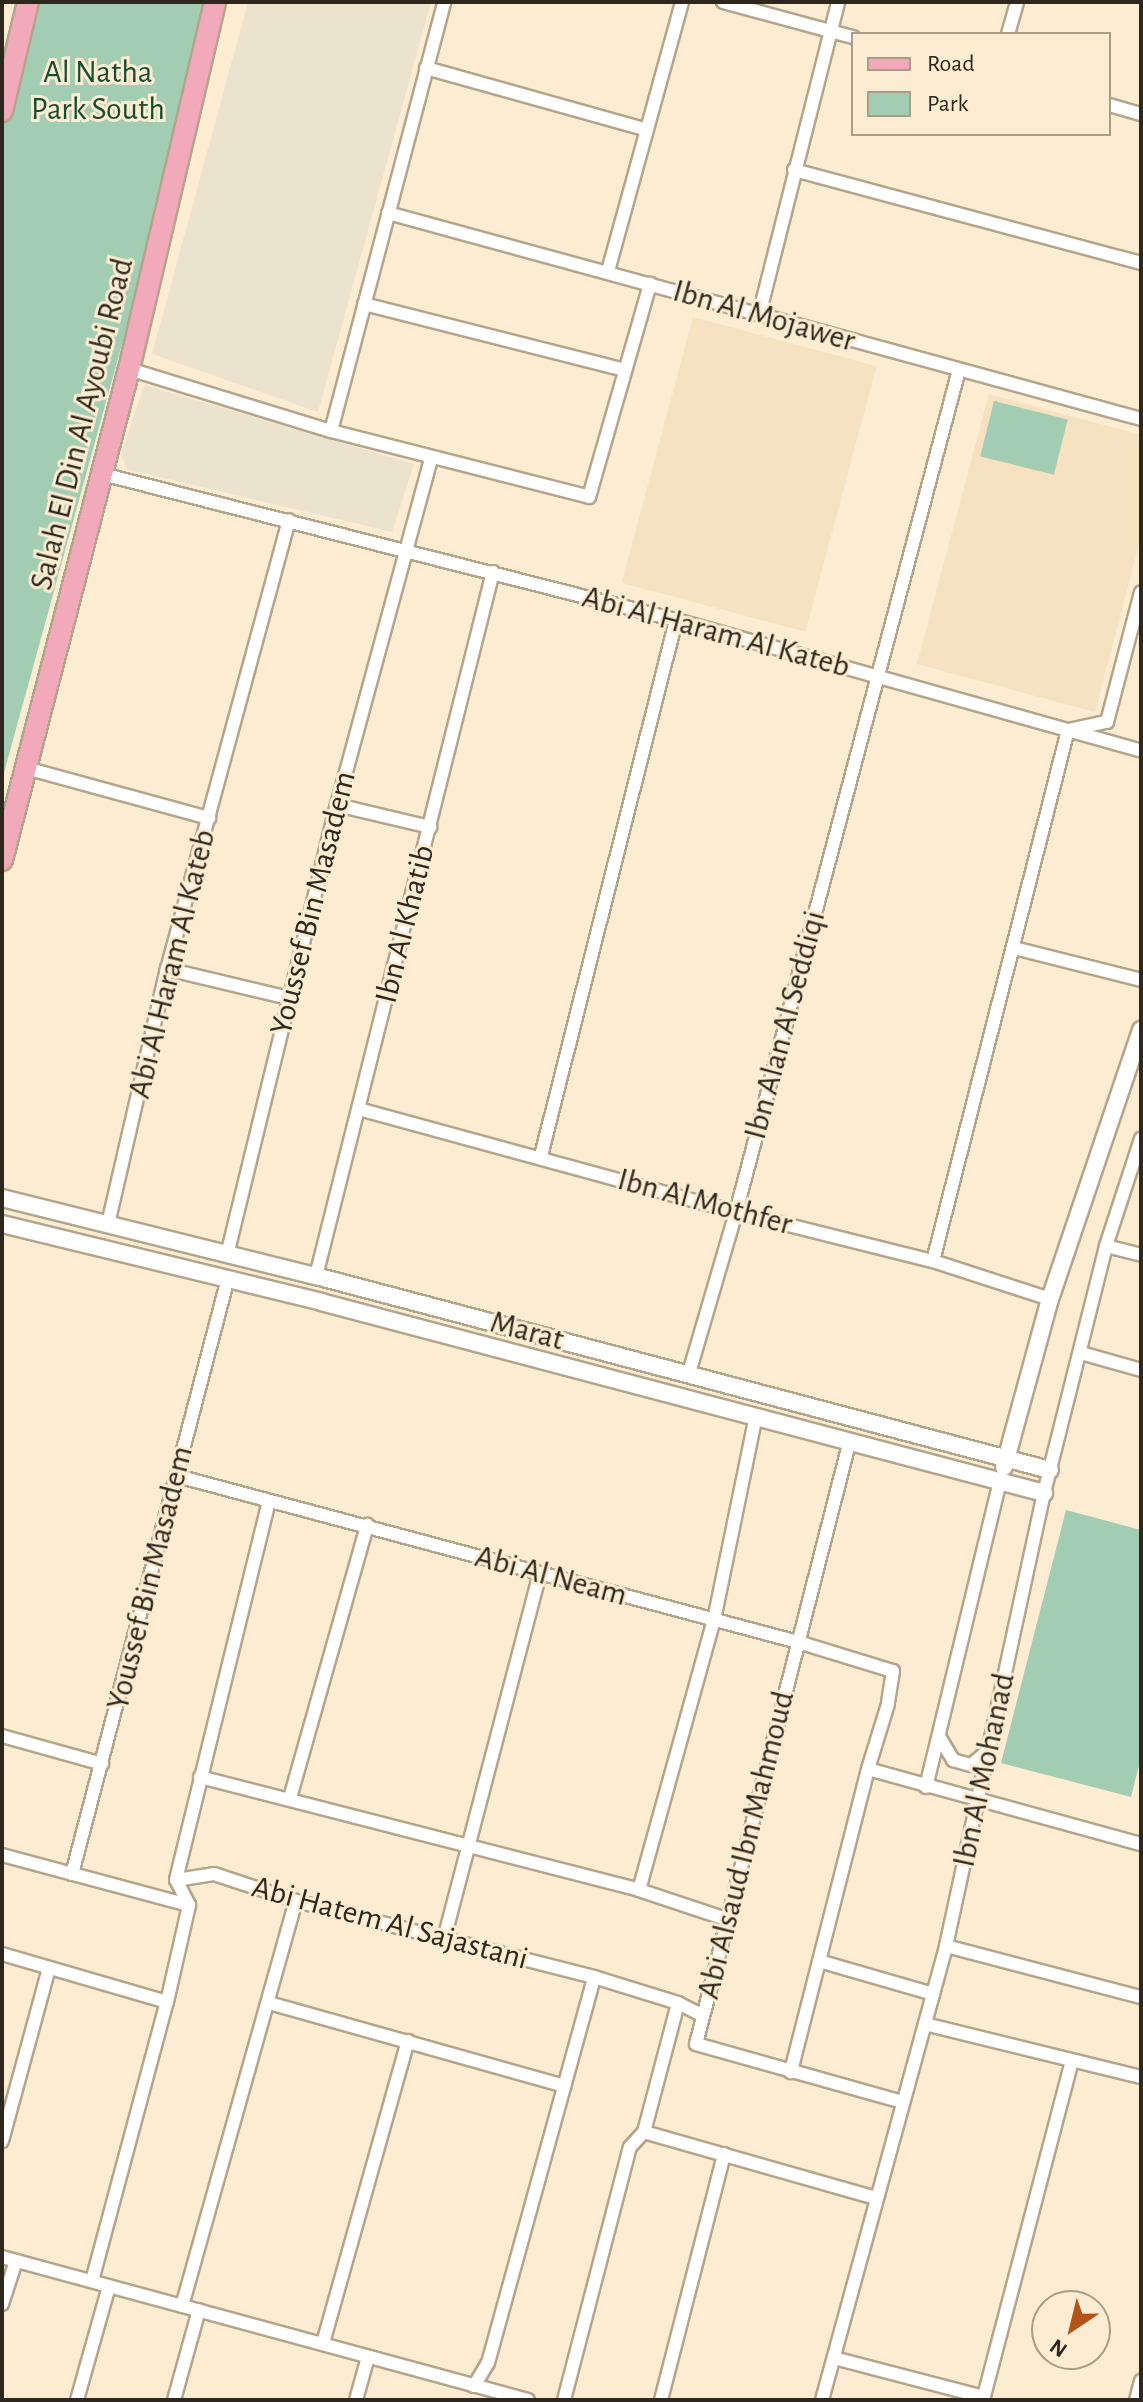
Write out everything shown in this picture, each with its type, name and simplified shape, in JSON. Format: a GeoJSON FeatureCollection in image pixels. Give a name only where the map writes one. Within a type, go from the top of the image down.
{"type":"FeatureCollection","features":[{"type":"Feature","properties":{"kind":"main road"},"geometry":{"type":"LineString","coordinates":[[2,111],[28,2]]}},
{"type":"Feature","properties":{"kind":"main road","name":"Salah El Din Al Ayoubi Road"},"geometry":{"type":"LineString","coordinates":[[2,860],[129,369],[215,2]]}},
{"type":"Feature","properties":{"kind":"street"},"geometry":{"type":"LineString","coordinates":[[331,431],[444,2]]}},
{"type":"Feature","properties":{"kind":"street"},"geometry":{"type":"LineString","coordinates":[[608,271],[682,2]]}},
{"type":"Feature","properties":{"kind":"street"},"geometry":{"type":"LineString","coordinates":[[723,2],[851,36]]}},
{"type":"Feature","properties":{"kind":"street"},"geometry":{"type":"LineString","coordinates":[[759,315],[838,2]]}},
{"type":"Feature","properties":{"kind":"street"},"geometry":{"type":"LineString","coordinates":[[1009,32],[1017,2]]}},
{"type":"Feature","properties":{"kind":"street"},"geometry":{"type":"LineString","coordinates":[[426,68],[645,129]]}},
{"type":"Feature","properties":{"kind":"street"},"geometry":{"type":"LineString","coordinates":[[1111,106],[1141,114]]}},
{"type":"Feature","properties":{"kind":"street"},"geometry":{"type":"LineString","coordinates":[[794,170],[1141,263]]}},
{"type":"Feature","properties":{"kind":"street","name":"Ibn Al Mojawer"},"geometry":{"type":"LineString","coordinates":[[388,213],[1141,419]]}},
{"type":"Feature","properties":{"kind":"street"},"geometry":{"type":"LineString","coordinates":[[129,369],[331,431],[589,497],[650,284]]}},
{"type":"Feature","properties":{"kind":"street"},"geometry":{"type":"LineString","coordinates":[[364,304],[624,370]]}},
{"type":"Feature","properties":{"kind":"street","name":"Ibn Alan Al Seddiqi"},"geometry":{"type":"LineString","coordinates":[[689,1373],[736,1212],[959,370]]}},
{"type":"Feature","properties":{"kind":"street","name":"Youssef Bin Masadem"},"geometry":{"type":"LineString","coordinates":[[227,1255],[337,805],[431,458]]}},
{"type":"Feature","properties":{"kind":"street","name":"Abi Al Haram Al Kateb"},"geometry":{"type":"LineString","coordinates":[[102,474],[676,620],[1141,751]]}},
{"type":"Feature","properties":{"kind":"street","name":"Abi Al Haram Al Kateb"},"geometry":{"type":"LineString","coordinates":[[108,1224],[167,969],[289,520]]}},
{"type":"Feature","properties":{"kind":"street","name":"Ibn Al Khatib"},"geometry":{"type":"LineString","coordinates":[[316,1276],[493,572]]}},
{"type":"Feature","properties":{"kind":"street"},"geometry":{"type":"LineString","coordinates":[[933,1261],[1068,730],[1107,722],[1141,592]]}},
{"type":"Feature","properties":{"kind":"street"},"geometry":{"type":"LineString","coordinates":[[541,1156],[676,620]]}},
{"type":"Feature","properties":{"kind":"street"},"geometry":{"type":"LineString","coordinates":[[26,768],[209,818]]}},
{"type":"Feature","properties":{"kind":"street"},"geometry":{"type":"LineString","coordinates":[[337,805],[430,827]]}},
{"type":"Feature","properties":{"kind":"street"},"geometry":{"type":"LineString","coordinates":[[1014,948],[1141,980]]}},
{"type":"Feature","properties":{"kind":"street"},"geometry":{"type":"LineString","coordinates":[[167,969],[289,998]]}},
{"type":"Feature","properties":{"kind":"street","name":"Ibn Al Mohanad"},"geometry":{"type":"LineString","coordinates":[[926,1787],[1000,1481],[1050,1299],[1141,1030]]}},
{"type":"Feature","properties":{"kind":"street","name":"Ibn Al Mothfer"},"geometry":{"type":"LineString","coordinates":[[359,1109],[541,1156],[736,1212],[933,1261],[1050,1299]]}},
{"type":"Feature","properties":{"kind":"street","name":"Ibn Al Mohanad"},"geometry":{"type":"LineString","coordinates":[[822,2400],[946,1946],[1044,1493],[1106,1246],[1141,1139]]}},
{"type":"Feature","properties":{"kind":"street","name":"Marat"},"geometry":{"type":"LineString","coordinates":[[2,1198],[316,1276],[1050,1470]]}},
{"type":"Feature","properties":{"kind":"street","name":"Marat"},"geometry":{"type":"LineString","coordinates":[[2,1224],[227,1282],[321,1302],[1044,1493]]}},
{"type":"Feature","properties":{"kind":"street"},"geometry":{"type":"LineString","coordinates":[[1106,1246],[1141,1255]]}},
{"type":"Feature","properties":{"kind":"street","name":"Youssef Bin Masadem"},"geometry":{"type":"LineString","coordinates":[[72,1874],[227,1282]]}},
{"type":"Feature","properties":{"kind":"street"},"geometry":{"type":"LineString","coordinates":[[1081,1353],[1141,1370]]}},
{"type":"Feature","properties":{"kind":"street"},"geometry":{"type":"LineString","coordinates":[[639,1890],[714,1620],[756,1415]]}},
{"type":"Feature","properties":{"kind":"street","name":"Abi Alsaud Ibn Mahmoud"},"geometry":{"type":"LineString","coordinates":[[850,1440],[696,2044],[902,2102]]}},
{"type":"Feature","properties":{"kind":"street"},"geometry":{"type":"LineString","coordinates":[[948,1468],[960,1465],[964,1457],[952,1444]]}},
{"type":"Feature","properties":{"kind":"street","name":"Abi Al Neam"},"geometry":{"type":"LineString","coordinates":[[177,1476],[798,1642],[893,1671],[888,1704],[868,1769]]}},
{"type":"Feature","properties":{"kind":"street"},"geometry":{"type":"LineString","coordinates":[[92,2281],[167,2002],[189,1905],[176,1880],[269,1501]]}},
{"type":"Feature","properties":{"kind":"street"},"geometry":{"type":"LineString","coordinates":[[290,1798],[367,1525]]}},
{"type":"Feature","properties":{"kind":"street"},"geometry":{"type":"LineString","coordinates":[[444,1939],[540,1574]]}},
{"type":"Feature","properties":{"kind":"street"},"geometry":{"type":"LineString","coordinates":[[2,1736],[102,1764]]}},
{"type":"Feature","properties":{"kind":"street"},"geometry":{"type":"LineString","coordinates":[[940,1738],[953,1760],[971,1765],[989,1750]]}},
{"type":"Feature","properties":{"kind":"street"},"geometry":{"type":"LineString","coordinates":[[791,2072],[868,1769],[1141,1844]]}},
{"type":"Feature","properties":{"kind":"street"},"geometry":{"type":"LineString","coordinates":[[200,1777],[639,1890],[729,1920]]}},
{"type":"Feature","properties":{"kind":"street"},"geometry":{"type":"LineString","coordinates":[[2,1855],[189,1905]]}},
{"type":"Feature","properties":{"kind":"street","name":"Abi Hatem Al Sajastani"},"geometry":{"type":"LineString","coordinates":[[176,1880],[214,1874],[296,1901],[594,1977],[678,2003],[702,2015]]}},
{"type":"Feature","properties":{"kind":"street"},"geometry":{"type":"LineString","coordinates":[[182,2306],[296,1901]]}},
{"type":"Feature","properties":{"kind":"street"},"geometry":{"type":"LineString","coordinates":[[946,1946],[1141,1997]]}},
{"type":"Feature","properties":{"kind":"street"},"geometry":{"type":"LineString","coordinates":[[2,1954],[167,2002]]}},
{"type":"Feature","properties":{"kind":"street"},"geometry":{"type":"LineString","coordinates":[[819,1961],[933,1994]]}},
{"type":"Feature","properties":{"kind":"street"},"geometry":{"type":"LineString","coordinates":[[2,2141],[49,1968]]}},
{"type":"Feature","properties":{"kind":"street"},"geometry":{"type":"LineString","coordinates":[[474,2386],[488,2363],[594,1977]]}},
{"type":"Feature","properties":{"kind":"street"},"geometry":{"type":"LineString","coordinates":[[269,2003],[565,2086]]}},
{"type":"Feature","properties":{"kind":"street"},"geometry":{"type":"LineString","coordinates":[[564,2400],[630,2147],[644,2132],[678,2003]]}},
{"type":"Feature","properties":{"kind":"street"},"geometry":{"type":"LineString","coordinates":[[925,2024],[1141,2077]]}},
{"type":"Feature","properties":{"kind":"street"},"geometry":{"type":"LineString","coordinates":[[323,2343],[408,2041]]}},
{"type":"Feature","properties":{"kind":"street"},"geometry":{"type":"LineString","coordinates":[[834,2358],[984,2399],[1072,2060]]}},
{"type":"Feature","properties":{"kind":"street"},"geometry":{"type":"LineString","coordinates":[[644,2132],[875,2198]]}},
{"type":"Feature","properties":{"kind":"street"},"geometry":{"type":"LineString","coordinates":[[661,2400],[724,2154]]}},
{"type":"Feature","properties":{"kind":"street"},"geometry":{"type":"LineString","coordinates":[[2,2257],[528,2400]]}},
{"type":"Feature","properties":{"kind":"street"},"geometry":{"type":"LineString","coordinates":[[2,2304],[16,2261]]}},
{"type":"Feature","properties":{"kind":"street"},"geometry":{"type":"LineString","coordinates":[[77,2400],[109,2286]]}},
{"type":"Feature","properties":{"kind":"street"},"geometry":{"type":"LineString","coordinates":[[174,2400],[199,2310]]}},
{"type":"Feature","properties":{"kind":"street"},"geometry":{"type":"LineString","coordinates":[[356,2400],[368,2357]]}},
{"type":"Feature","properties":{"kind":"street"},"geometry":{"type":"LineString","coordinates":[[1136,2400],[1141,2381]]}},
{"type":"Feature","properties":{"kind":"shaded area"},"geometry":{"type":"Polygon","coordinates":[[[248,2],[431,2],[318,412],[152,354],[248,2]]]}},
{"type":"Feature","properties":{"kind":"shaded area"},"geometry":{"type":"Polygon","coordinates":[[[693,317],[877,366],[805,632],[622,583],[693,317]]]}},
{"type":"Feature","properties":{"kind":"shaded area"},"geometry":{"type":"Polygon","coordinates":[[[144,385],[414,464],[392,532],[126,469],[121,454],[144,385]]]}},
{"type":"Feature","properties":{"kind":"shaded area"},"geometry":{"type":"Polygon","coordinates":[[[989,394],[1141,435],[1141,537],[1095,712],[917,664],[989,394]]]}},
{"type":"Feature","properties":{"kind":"green space","name":"Al Natha Park South"},"geometry":{"type":"Polygon","coordinates":[[[29,2],[216,2],[2,780],[2,106],[29,2]]]}},
{"type":"Feature","properties":{"kind":"green space"},"geometry":{"type":"Polygon","coordinates":[[[994,401],[1068,419],[1054,475],[980,456],[994,401]]]}},
{"type":"Feature","properties":{"kind":"green space"},"geometry":{"type":"Polygon","coordinates":[[[1066,1510],[1141,1530],[1141,1757],[1131,1797],[1001,1763],[1066,1510]]]}}]}
